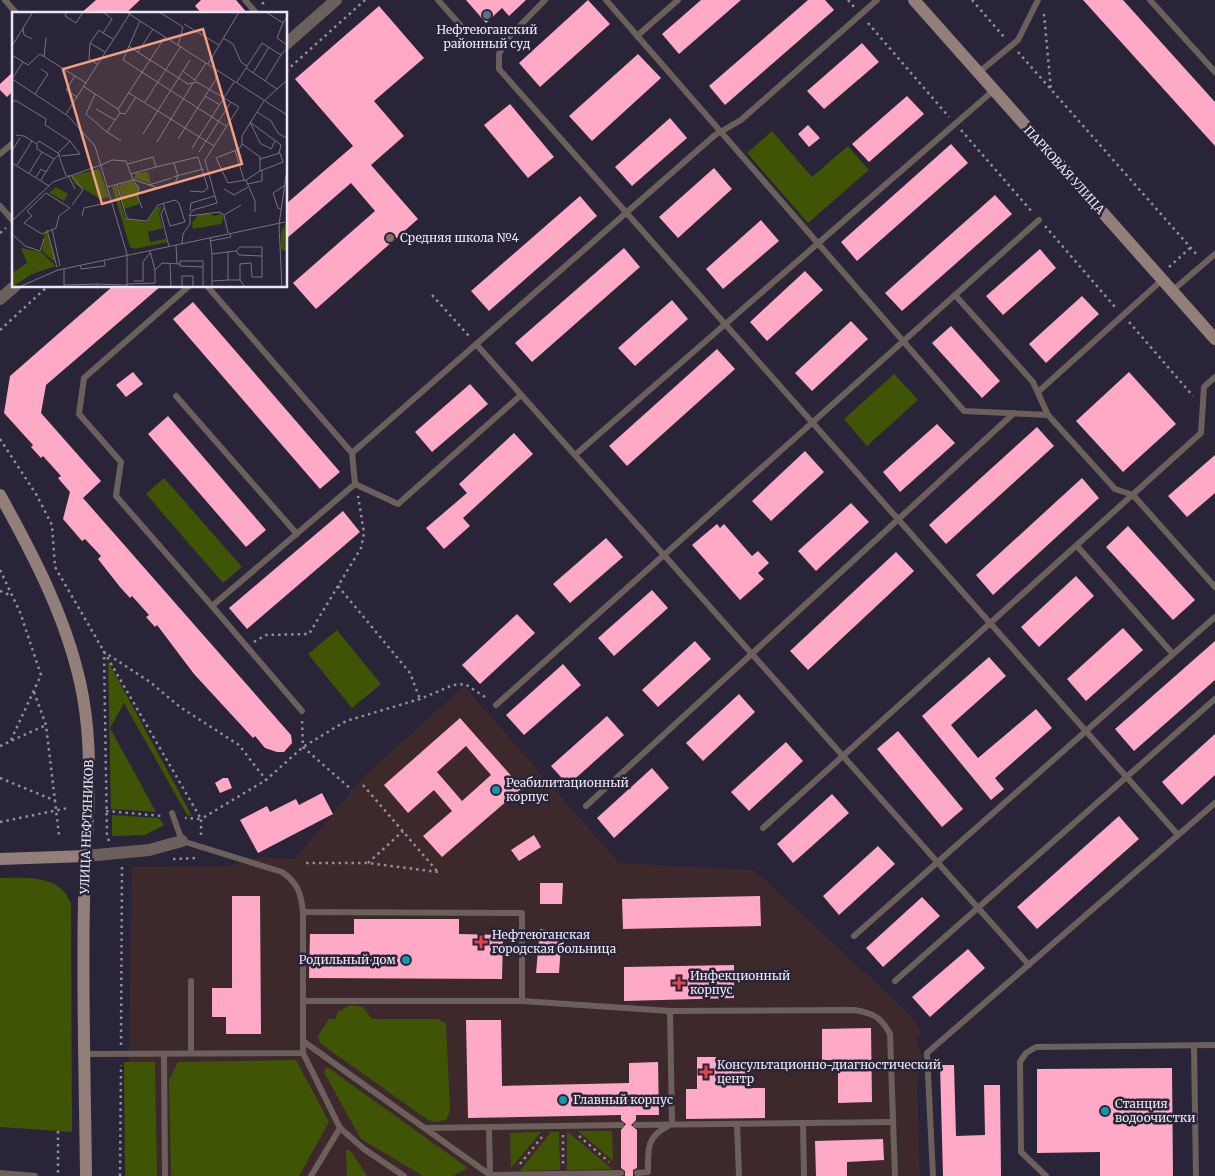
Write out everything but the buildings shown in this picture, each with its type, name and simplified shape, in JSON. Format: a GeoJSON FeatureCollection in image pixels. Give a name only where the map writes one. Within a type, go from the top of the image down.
{"type":"FeatureCollection","features":[{"type":"Feature","properties":{"kind":"main road","name":"ПАРКОВАЯ УЛИЦА"},"geometry":{"type":"LineString","coordinates":[[914,0],[1215,339]]}},
{"type":"Feature","properties":{"kind":"main road","name":"УЛИЦА НЕФТЯНИКОВ"},"geometry":{"type":"LineString","coordinates":[[0,495],[18,516],[75,665],[83,696],[90,779],[86,856],[86,1176]]}},
{"type":"Feature","properties":{"kind":"main road"},"geometry":{"type":"LineString","coordinates":[[0,859],[86,856]]}},
{"type":"Feature","properties":{"kind":"street"},"geometry":{"type":"LineString","coordinates":[[288,42],[336,0]]}},
{"type":"Feature","properties":{"kind":"street"},"geometry":{"type":"LineString","coordinates":[[0,300],[13,288]]}},
{"type":"Feature","properties":{"kind":"street"},"geometry":{"type":"LineString","coordinates":[[86,856],[120,858],[182,841]]}},
{"type":"Feature","properties":{"kind":"lane"},"geometry":{"type":"LineString","coordinates":[[5,0],[15,12]]}},
{"type":"Feature","properties":{"kind":"lane"},"geometry":{"type":"LineString","coordinates":[[245,0],[255,12]]}},
{"type":"Feature","properties":{"kind":"lane"},"geometry":{"type":"LineString","coordinates":[[438,0],[461,26]]}},
{"type":"Feature","properties":{"kind":"lane"},"geometry":{"type":"LineString","coordinates":[[544,0],[506,39],[498,54],[499,69],[1178,835]]}},
{"type":"Feature","properties":{"kind":"lane"},"geometry":{"type":"LineString","coordinates":[[606,0],[964,410],[1048,415]]}},
{"type":"Feature","properties":{"kind":"lane"},"geometry":{"type":"LineString","coordinates":[[637,36],[678,0]]}},
{"type":"Feature","properties":{"kind":"lane"},"geometry":{"type":"LineString","coordinates":[[352,453],[720,132],[741,120],[877,0]]}},
{"type":"Feature","properties":{"kind":"lane"},"geometry":{"type":"LineString","coordinates":[[978,73],[1018,40],[1026,28],[1038,0]]}},
{"type":"Feature","properties":{"kind":"lane"},"geometry":{"type":"LineString","coordinates":[[1150,0],[1215,72]]}},
{"type":"Feature","properties":{"kind":"lane"},"geometry":{"type":"LineString","coordinates":[[575,455],[994,90]]}},
{"type":"Feature","properties":{"kind":"lane"},"geometry":{"type":"LineString","coordinates":[[0,154],[12,144]]}},
{"type":"Feature","properties":{"kind":"lane"},"geometry":{"type":"LineString","coordinates":[[0,206],[12,220]]}},
{"type":"Feature","properties":{"kind":"lane"},"geometry":{"type":"LineString","coordinates":[[496,705],[1040,220]]}},
{"type":"Feature","properties":{"kind":"lane"},"geometry":{"type":"LineString","coordinates":[[1172,291],[1215,254]]}},
{"type":"Feature","properties":{"kind":"lane"},"geometry":{"type":"LineString","coordinates":[[1038,392],[1162,280]]}},
{"type":"Feature","properties":{"kind":"lane"},"geometry":{"type":"LineString","coordinates":[[187,288],[84,378],[79,414],[121,462],[116,496],[302,710]]}},
{"type":"Feature","properties":{"kind":"lane"},"geometry":{"type":"LineString","coordinates":[[209,288],[352,453],[355,484]]}},
{"type":"Feature","properties":{"kind":"lane"},"geometry":{"type":"LineString","coordinates":[[955,295],[1033,382],[1048,415],[1115,489],[1133,495],[1215,587]]}},
{"type":"Feature","properties":{"kind":"lane"},"geometry":{"type":"LineString","coordinates":[[476,344],[1030,965]]}},
{"type":"Feature","properties":{"kind":"lane"},"geometry":{"type":"LineString","coordinates":[[763,828],[1201,433],[1204,387],[1215,377]]}},
{"type":"Feature","properties":{"kind":"lane"},"geometry":{"type":"LineString","coordinates":[[355,484],[398,504],[521,395]]}},
{"type":"Feature","properties":{"kind":"lane"},"geometry":{"type":"LineString","coordinates":[[176,396],[297,534]]}},
{"type":"Feature","properties":{"kind":"lane"},"geometry":{"type":"LineString","coordinates":[[586,806],[1014,413]]}},
{"type":"Feature","properties":{"kind":"lane"},"geometry":{"type":"LineString","coordinates":[[212,606],[355,484]]}},
{"type":"Feature","properties":{"kind":"lane"},"geometry":{"type":"LineString","coordinates":[[1077,546],[1173,654]]}},
{"type":"Feature","properties":{"kind":"lane"},"geometry":{"type":"LineString","coordinates":[[854,936],[1215,617]]}},
{"type":"Feature","properties":{"kind":"lane"},"geometry":{"type":"LineString","coordinates":[[895,981],[1215,699]]}},
{"type":"Feature","properties":{"kind":"lane"},"geometry":{"type":"LineString","coordinates":[[933,1176],[927,1053],[1215,803]]}},
{"type":"Feature","properties":{"kind":"lane"},"geometry":{"type":"LineString","coordinates":[[172,815],[182,841],[282,872],[294,880],[301,893],[304,912],[303,1053],[340,1128],[364,1149],[404,1176]]}},
{"type":"Feature","properties":{"kind":"lane"},"geometry":{"type":"LineString","coordinates":[[304,912],[522,913],[522,1000]]}},
{"type":"Feature","properties":{"kind":"lane"},"geometry":{"type":"LineString","coordinates":[[191,981],[191,1053]]}},
{"type":"Feature","properties":{"kind":"lane"},"geometry":{"type":"LineString","coordinates":[[303,1001],[522,1000],[670,1011],[854,1010],[871,1013],[883,1021],[890,1034],[896,1176]]}},
{"type":"Feature","properties":{"kind":"lane"},"geometry":{"type":"LineString","coordinates":[[670,1011],[672,1124]]}},
{"type":"Feature","properties":{"kind":"lane"},"geometry":{"type":"LineString","coordinates":[[303,1041],[490,1175],[621,1173]]}},
{"type":"Feature","properties":{"kind":"lane"},"geometry":{"type":"LineString","coordinates":[[1046,1176],[1021,1152],[1020,1062],[1026,1053],[1036,1047],[1215,1045]]}},
{"type":"Feature","properties":{"kind":"lane"},"geometry":{"type":"LineString","coordinates":[[1194,1046],[1196,1176]]}},
{"type":"Feature","properties":{"kind":"lane"},"geometry":{"type":"LineString","coordinates":[[85,1054],[303,1053]]}},
{"type":"Feature","properties":{"kind":"lane"},"geometry":{"type":"LineString","coordinates":[[164,1054],[165,1176]]}},
{"type":"Feature","properties":{"kind":"lane"},"geometry":{"type":"LineString","coordinates":[[636,1125],[893,1122]]}},
{"type":"Feature","properties":{"kind":"lane"},"geometry":{"type":"LineString","coordinates":[[803,1123],[804,1176]]}},
{"type":"Feature","properties":{"kind":"lane"},"geometry":{"type":"LineString","coordinates":[[637,1173],[648,1172],[648,1147],[657,1132],[672,1124]]}},
{"type":"Feature","properties":{"kind":"lane"},"geometry":{"type":"LineString","coordinates":[[738,1124],[739,1176]]}},
{"type":"Feature","properties":{"kind":"lane"},"geometry":{"type":"LineString","coordinates":[[425,1128],[621,1125]]}},
{"type":"Feature","properties":{"kind":"lane"},"geometry":{"type":"LineString","coordinates":[[489,1127],[490,1175]]}},
{"type":"Feature","properties":{"kind":"lane"},"geometry":{"type":"LineString","coordinates":[[311,1176],[340,1128]]}},
{"type":"Feature","properties":{"kind":"lane"},"geometry":{"type":"LineString","coordinates":[[0,1174],[35,1176]]}},
{"type":"Feature","properties":{"kind":"path"},"geometry":{"type":"LineString","coordinates":[[288,69],[365,0]]}},
{"type":"Feature","properties":{"kind":"path"},"geometry":{"type":"LineString","coordinates":[[972,0],[1204,264]]}},
{"type":"Feature","properties":{"kind":"path"},"geometry":{"type":"LineString","coordinates":[[1043,9],[1051,90]]}},
{"type":"Feature","properties":{"kind":"path"},"geometry":{"type":"LineString","coordinates":[[0,330],[46,288]]}},
{"type":"Feature","properties":{"kind":"path"},"geometry":{"type":"LineString","coordinates":[[432,294],[476,344]]}},
{"type":"Feature","properties":{"kind":"path"},"geometry":{"type":"LineString","coordinates":[[0,439],[36,494],[52,525],[54,567],[201,819],[200,858],[170,859]]}},
{"type":"Feature","properties":{"kind":"path"},"geometry":{"type":"LineString","coordinates":[[247,646],[266,635],[309,634],[361,548],[364,533],[355,484]]}},
{"type":"Feature","properties":{"kind":"path"},"geometry":{"type":"LineString","coordinates":[[0,570],[12,596],[41,675],[11,740]]}},
{"type":"Feature","properties":{"kind":"path"},"geometry":{"type":"LineString","coordinates":[[338,586],[410,673],[420,699]]}},
{"type":"Feature","properties":{"kind":"path"},"geometry":{"type":"LineString","coordinates":[[0,591],[12,596]]}},
{"type":"Feature","properties":{"kind":"path"},"geometry":{"type":"LineString","coordinates":[[104,652],[150,682],[180,707],[240,745],[266,780]]}},
{"type":"Feature","properties":{"kind":"path"},"geometry":{"type":"LineString","coordinates":[[104,652],[107,836],[120,858],[120,1176]]}},
{"type":"Feature","properties":{"kind":"path"},"geometry":{"type":"LineString","coordinates":[[106,811],[172,815],[201,819],[266,780],[303,747],[346,721],[420,699],[453,685],[465,684],[496,705]]}},
{"type":"Feature","properties":{"kind":"path"},"geometry":{"type":"LineString","coordinates":[[33,692],[46,725],[59,835]]}},
{"type":"Feature","properties":{"kind":"path"},"geometry":{"type":"LineString","coordinates":[[302,710],[303,747],[352,790]]}},
{"type":"Feature","properties":{"kind":"path"},"geometry":{"type":"LineString","coordinates":[[0,746],[46,725]]}},
{"type":"Feature","properties":{"kind":"path"},"geometry":{"type":"LineString","coordinates":[[0,778],[56,801]]}},
{"type":"Feature","properties":{"kind":"path"},"geometry":{"type":"LineString","coordinates":[[306,863],[368,863],[438,872],[363,785]]}},
{"type":"Feature","properties":{"kind":"path"},"geometry":{"type":"LineString","coordinates":[[0,822],[68,808]]}},
{"type":"Feature","properties":{"kind":"path"},"geometry":{"type":"LineString","coordinates":[[368,863],[403,831]]}},
{"type":"Feature","properties":{"kind":"path"},"geometry":{"type":"LineString","coordinates":[[120,858],[120,868]]}},
{"type":"Feature","properties":{"kind":"path"},"geometry":{"type":"LineString","coordinates":[[512,1174],[551,1126]]}},
{"type":"Feature","properties":{"kind":"path"},"geometry":{"type":"LineString","coordinates":[[565,1126],[621,1173]]}},
{"type":"Feature","properties":{"kind":"path"},"geometry":{"type":"LineString","coordinates":[[564,1174],[565,1126]]}},
{"type":"Feature","properties":{"kind":"path"},"geometry":{"type":"LineString","coordinates":[[58,1131],[58,1176]]}},
{"type":"Feature","properties":{"kind":"shaded area","name":"Нефтеюганская городская больница"},"geometry":{"type":"Polygon","coordinates":[[[464,686],[619,863],[754,870],[910,1014],[922,1032],[916,1038],[923,1060],[917,1081],[920,1176],[125,1176],[124,1062],[129,1062],[132,867],[227,866],[262,857],[295,859],[366,774],[464,686]]]}},
{"type":"Feature","properties":{"kind":"green space"},"geometry":{"type":"Polygon","coordinates":[[[772,131],[812,177],[848,146],[869,170],[808,223],[747,153],[772,131]]]}},
{"type":"Feature","properties":{"kind":"green space"},"geometry":{"type":"Polygon","coordinates":[[[894,374],[918,400],[867,446],[844,419],[894,374]]]}},
{"type":"Feature","properties":{"kind":"green space"},"geometry":{"type":"Polygon","coordinates":[[[164,478],[242,567],[223,583],[146,494],[164,478]]]}},
{"type":"Feature","properties":{"kind":"green space"},"geometry":{"type":"Polygon","coordinates":[[[337,630],[381,684],[352,708],[308,654],[337,630]]]}},
{"type":"Feature","properties":{"kind":"green space"},"geometry":{"type":"Polygon","coordinates":[[[108,661],[192,816],[187,815],[124,703],[110,728],[156,812],[111,809],[108,661]]]}},
{"type":"Feature","properties":{"kind":"green space"},"geometry":{"type":"Polygon","coordinates":[[[112,815],[159,818],[164,825],[145,835],[112,836],[112,815]]]}},
{"type":"Feature","properties":{"kind":"green space"},"geometry":{"type":"Polygon","coordinates":[[[0,878],[31,878],[51,883],[59,887],[66,894],[71,904],[72,1132],[0,1127],[0,878]]]}},
{"type":"Feature","properties":{"kind":"green space"},"geometry":{"type":"Polygon","coordinates":[[[350,1005],[363,1007],[372,1019],[438,1019],[446,1023],[450,1111],[446,1120],[436,1122],[428,1120],[320,1043],[318,1036],[329,1019],[335,1019],[338,1012],[350,1005]]]}},
{"type":"Feature","properties":{"kind":"green space"},"geometry":{"type":"Polygon","coordinates":[[[296,1060],[329,1122],[299,1176],[171,1176],[169,1080],[178,1062],[296,1060]]]}},
{"type":"Feature","properties":{"kind":"green space"},"geometry":{"type":"Polygon","coordinates":[[[124,1062],[155,1062],[157,1176],[125,1176],[124,1062]]]}},
{"type":"Feature","properties":{"kind":"green space"},"geometry":{"type":"Polygon","coordinates":[[[327,1067],[468,1168],[453,1176],[423,1176],[361,1139],[324,1072],[327,1067]]]}},
{"type":"Feature","properties":{"kind":"green space"},"geometry":{"type":"Polygon","coordinates":[[[578,1131],[612,1131],[613,1161],[578,1131]]]}},
{"type":"Feature","properties":{"kind":"green space"},"geometry":{"type":"Polygon","coordinates":[[[541,1132],[511,1168],[510,1133],[541,1132]]]}},
{"type":"Feature","properties":{"kind":"green space"},"geometry":{"type":"Polygon","coordinates":[[[551,1132],[559,1132],[560,1170],[520,1171],[551,1132]]]}},
{"type":"Feature","properties":{"kind":"green space"},"geometry":{"type":"Polygon","coordinates":[[[568,1132],[612,1169],[567,1170],[568,1132]]]}},
{"type":"Feature","properties":{"kind":"green space"},"geometry":{"type":"Polygon","coordinates":[[[346,1150],[350,1150],[367,1176],[347,1176],[346,1150]]]}},
{"type":"Feature","properties":{"kind":"place","name":"Нефтеюганский районный суд"},"geometry":{"type":"Point","coordinates":[487,15]}},
{"type":"Feature","properties":{"kind":"place","name":"Средняя школа №4"},"geometry":{"type":"Point","coordinates":[390,238]}},
{"type":"Feature","properties":{"kind":"place","name":"Реабилитационный корпус"},"geometry":{"type":"Point","coordinates":[496,790]}},
{"type":"Feature","properties":{"kind":"place","name":"Нефтеюганская городская больница"},"geometry":{"type":"Point","coordinates":[481,942]}},
{"type":"Feature","properties":{"kind":"place","name":"Родильный дом"},"geometry":{"type":"Point","coordinates":[406,960]}},
{"type":"Feature","properties":{"kind":"place","name":"Инфекционный корпус"},"geometry":{"type":"Point","coordinates":[679,983]}},
{"type":"Feature","properties":{"kind":"place","name":"Консультационно-диагностический центр"},"geometry":{"type":"Point","coordinates":[706,1072]}},
{"type":"Feature","properties":{"kind":"place","name":"Главный корпус"},"geometry":{"type":"Point","coordinates":[563,1100]}},
{"type":"Feature","properties":{"kind":"place","name":"Станция водоочистки"},"geometry":{"type":"Point","coordinates":[1105,1111]}}]}
